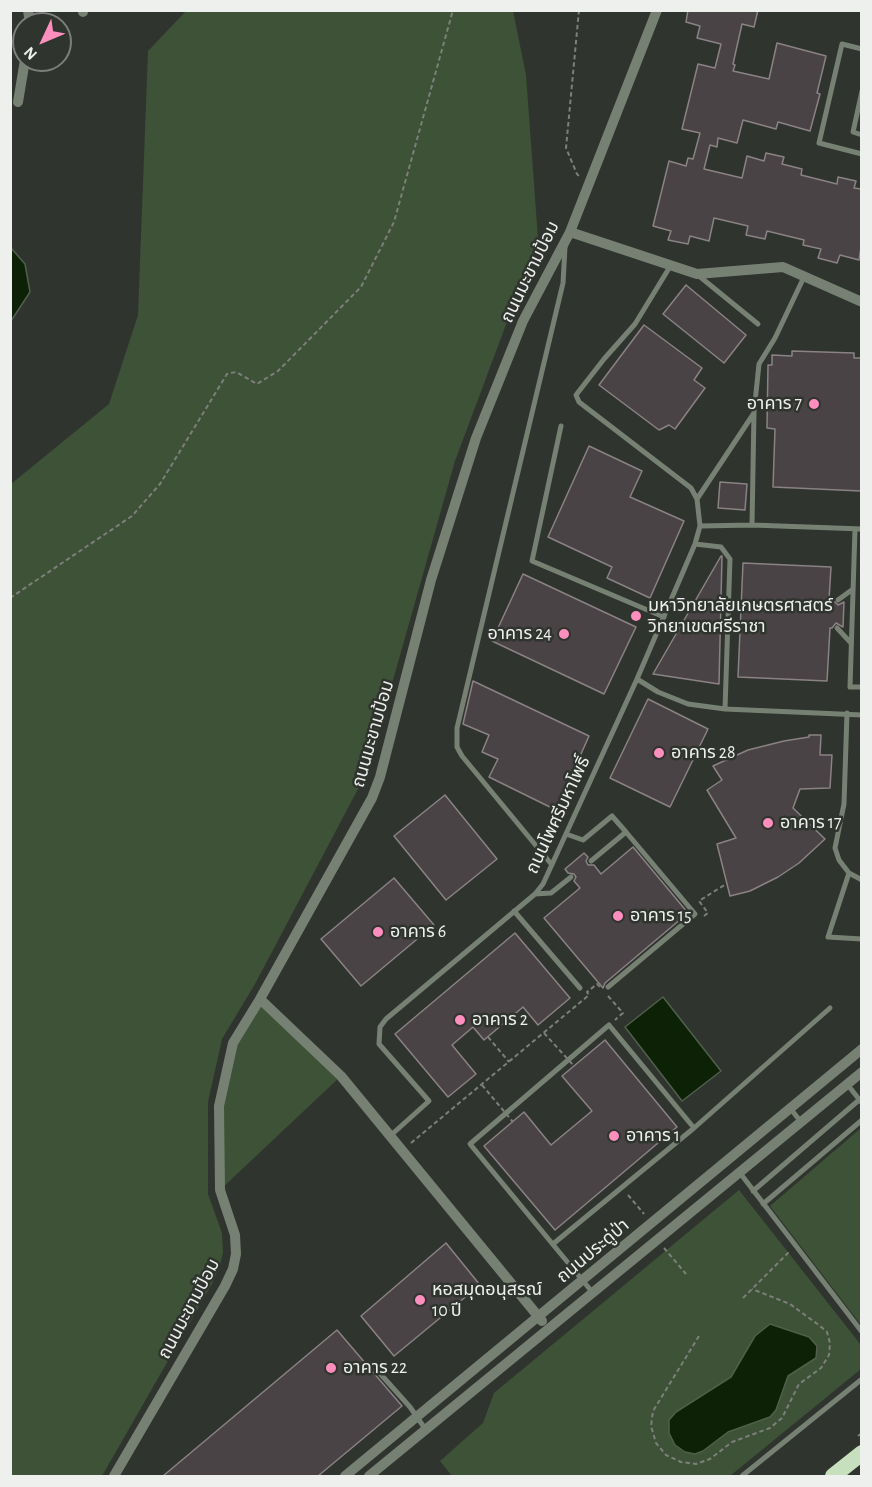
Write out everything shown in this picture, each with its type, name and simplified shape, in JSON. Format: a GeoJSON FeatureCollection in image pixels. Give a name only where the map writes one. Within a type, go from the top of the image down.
{"type":"FeatureCollection","features":[{"type":"Feature","properties":{"kind":"highway"},"geometry":{"type":"LineString","coordinates":[[833,1476],[860,1445]]}},
{"type":"Feature","properties":{"kind":"street","name":"ถนนมะขามป้อม"},"geometry":{"type":"LineString","coordinates":[[114,1476],[233,1269],[236,1254],[235,1235],[220,1190],[219,1106],[233,1043],[372,798],[381,777],[431,580],[477,438],[523,321],[567,236],[657,10]]}},
{"type":"Feature","properties":{"kind":"street"},"geometry":{"type":"LineString","coordinates":[[18,102],[23,72]]}},
{"type":"Feature","properties":{"kind":"street"},"geometry":{"type":"LineString","coordinates":[[567,236],[697,274],[783,267],[861,302]]}},
{"type":"Feature","properties":{"kind":"street"},"geometry":{"type":"LineString","coordinates":[[260,999],[341,1076],[549,1329]]}},
{"type":"Feature","properties":{"kind":"street","name":"ถนนประดู่ป่า"},"geometry":{"type":"LineString","coordinates":[[345,1476],[861,1050]]}},
{"type":"Feature","properties":{"kind":"street","name":"ถนนประดู่ป่า"},"geometry":{"type":"LineString","coordinates":[[369,1476],[740,1173],[861,1071]]}},
{"type":"Feature","properties":{"kind":"lane"},"geometry":{"type":"LineString","coordinates":[[861,49],[842,44],[819,143],[861,154]]}},
{"type":"Feature","properties":{"kind":"lane"},"geometry":{"type":"LineString","coordinates":[[861,91],[853,132],[861,135]]}},
{"type":"Feature","properties":{"kind":"lane"},"geometry":{"type":"LineString","coordinates":[[552,865],[462,756],[457,747],[457,728],[563,283],[567,236]]}},
{"type":"Feature","properties":{"kind":"lane"},"geometry":{"type":"LineString","coordinates":[[671,265],[635,324],[576,395],[579,402],[691,488],[697,499],[700,525],[858,529],[853,589],[850,687],[861,687]]}},
{"type":"Feature","properties":{"kind":"lane"},"geometry":{"type":"LineString","coordinates":[[697,274],[758,324]]}},
{"type":"Feature","properties":{"kind":"lane"},"geometry":{"type":"LineString","coordinates":[[752,525],[754,412],[759,364],[775,338],[804,275]]}},
{"type":"Feature","properties":{"kind":"lane"},"geometry":{"type":"LineString","coordinates":[[697,499],[754,412]]}},
{"type":"Feature","properties":{"kind":"lane"},"geometry":{"type":"LineString","coordinates":[[561,426],[532,561],[664,617]]}},
{"type":"Feature","properties":{"kind":"lane","name":"ถนนโพศรีมหาโพธิ์"},"geometry":{"type":"LineString","coordinates":[[390,1136],[429,1101],[379,1044],[380,1027],[386,1019],[535,894],[543,884],[637,679],[695,544],[700,525]]}},
{"type":"Feature","properties":{"kind":"lane"},"geometry":{"type":"LineString","coordinates":[[695,544],[721,547],[730,560],[725,709]]}},
{"type":"Feature","properties":{"kind":"lane"},"geometry":{"type":"LineString","coordinates":[[838,600],[853,589]]}},
{"type":"Feature","properties":{"kind":"lane"},"geometry":{"type":"LineString","coordinates":[[837,628],[851,643]]}},
{"type":"Feature","properties":{"kind":"lane"},"geometry":{"type":"LineString","coordinates":[[637,679],[658,692],[688,704],[725,709],[861,715]]}},
{"type":"Feature","properties":{"kind":"lane"},"geometry":{"type":"LineString","coordinates":[[847,713],[844,804],[836,848],[839,860],[849,873],[861,880]]}},
{"type":"Feature","properties":{"kind":"lane"},"geometry":{"type":"LineString","coordinates":[[566,834],[583,840],[612,816],[695,914],[608,987]]}},
{"type":"Feature","properties":{"kind":"lane"},"geometry":{"type":"LineString","coordinates":[[591,861],[626,832]]}},
{"type":"Feature","properties":{"kind":"lane"},"geometry":{"type":"LineString","coordinates":[[849,873],[828,937],[861,939]]}},
{"type":"Feature","properties":{"kind":"lane"},"geometry":{"type":"LineString","coordinates":[[535,894],[551,893],[571,877]]}},
{"type":"Feature","properties":{"kind":"lane"},"geometry":{"type":"LineString","coordinates":[[514,911],[580,988]]}},
{"type":"Feature","properties":{"kind":"lane"},"geometry":{"type":"LineString","coordinates":[[553,1244],[694,1128],[830,1008]]}},
{"type":"Feature","properties":{"kind":"lane"},"geometry":{"type":"LineString","coordinates":[[593,1293],[470,1144],[609,1025],[694,1128]]}},
{"type":"Feature","properties":{"kind":"lane"},"geometry":{"type":"LineString","coordinates":[[753,1191],[860,1102],[847,1084]]}},
{"type":"Feature","properties":{"kind":"lane"},"geometry":{"type":"LineString","coordinates":[[789,1108],[801,1122]]}},
{"type":"Feature","properties":{"kind":"lane"},"geometry":{"type":"LineString","coordinates":[[764,1204],[861,1120]]}},
{"type":"Feature","properties":{"kind":"lane"},"geometry":{"type":"LineString","coordinates":[[740,1173],[861,1332]]}},
{"type":"Feature","properties":{"kind":"lane"},"geometry":{"type":"LineString","coordinates":[[376,1369],[426,1430]]}},
{"type":"Feature","properties":{"kind":"lane"},"geometry":{"type":"LineString","coordinates":[[742,1476],[861,1379]]}},
{"type":"Feature","properties":{"kind":"path"},"geometry":{"type":"LineString","coordinates":[[10,598],[132,516],[160,484],[227,374],[236,372],[257,384],[278,371],[362,287],[393,222],[453,10]]}},
{"type":"Feature","properties":{"kind":"path"},"geometry":{"type":"LineString","coordinates":[[579,10],[566,148],[577,174],[589,183]]}},
{"type":"Feature","properties":{"kind":"path"},"geometry":{"type":"LineString","coordinates":[[411,1143],[589,995],[587,992],[597,984]]}},
{"type":"Feature","properties":{"kind":"path"},"geometry":{"type":"LineString","coordinates":[[608,996],[623,1013],[609,1025]]}},
{"type":"Feature","properties":{"kind":"path"},"geometry":{"type":"LineString","coordinates":[[544,1033],[574,1066]]}},
{"type":"Feature","properties":{"kind":"path"},"geometry":{"type":"LineString","coordinates":[[488,1037],[509,1062]]}},
{"type":"Feature","properties":{"kind":"path"},"geometry":{"type":"LineString","coordinates":[[482,1084],[513,1122]]}},
{"type":"Feature","properties":{"kind":"path"},"geometry":{"type":"LineString","coordinates":[[622,1187],[644,1213]]}},
{"type":"Feature","properties":{"kind":"path"},"geometry":{"type":"LineString","coordinates":[[743,1298],[795,1246]]}},
{"type":"Feature","properties":{"kind":"path"},"geometry":{"type":"LineString","coordinates":[[699,1336],[652,1411],[651,1426],[656,1443],[666,1455],[681,1462],[696,1464],[710,1459],[732,1442],[770,1428],[782,1418],[800,1384],[821,1368],[829,1355],[830,1343],[827,1332],[790,1304],[752,1289]]}},
{"type":"Feature","properties":{"kind":"path"},"geometry":{"type":"LineString","coordinates":[[860,1445],[861,1433]]}},
{"type":"Feature","properties":{"kind":"shaded area"},"geometry":{"type":"Polygon","coordinates":[[[187,10],[513,11],[526,75],[538,239],[455,461],[367,772],[255,984],[222,1039],[208,1102],[208,1194],[222,1233],[223,1252],[220,1266],[212,1284],[102,1476],[11,1476],[11,484],[109,404],[138,315],[148,51],[187,10]]]}},
{"type":"Feature","properties":{"kind":"shaded area"},"geometry":{"type":"Polygon","coordinates":[[[11,248],[25,264],[30,292],[11,321],[11,248]]]}},
{"type":"Feature","properties":{"kind":"shaded area"},"geometry":{"type":"Polygon","coordinates":[[[663,997],[721,1071],[682,1101],[625,1027],[663,997]]]}},
{"type":"Feature","properties":{"kind":"shaded area"},"geometry":{"type":"Polygon","coordinates":[[[260,999],[341,1076],[220,1190],[219,1106],[233,1043],[260,999]]]}},
{"type":"Feature","properties":{"kind":"shaded area"},"geometry":{"type":"Polygon","coordinates":[[[861,1128],[861,1325],[770,1206],[861,1128]]]}},
{"type":"Feature","properties":{"kind":"shaded area"},"geometry":{"type":"Polygon","coordinates":[[[739,1190],[861,1345],[861,1369],[730,1476],[452,1476],[440,1461],[483,1423],[494,1393],[739,1190]]]}},
{"type":"Feature","properties":{"kind":"shaded area"},"geometry":{"type":"Polygon","coordinates":[[[770,1324],[809,1337],[817,1346],[816,1358],[788,1376],[776,1410],[770,1417],[728,1432],[703,1451],[695,1454],[685,1452],[675,1445],[669,1433],[669,1420],[676,1412],[731,1377],[755,1336],[770,1324]]]}},
{"type":"Feature","properties":{"kind":"building"},"geometry":{"type":"Polygon","coordinates":[[[688,10],[758,10],[754,27],[742,24],[733,71],[769,79],[777,43],[826,56],[817,93],[820,94],[810,131],[778,122],[776,129],[743,120],[737,143],[718,138],[717,147],[710,145],[704,169],[742,178],[747,156],[764,161],[766,153],[784,157],[782,164],[802,169],[801,175],[837,184],[838,177],[856,181],[854,188],[861,189],[859,260],[840,255],[837,263],[818,258],[821,249],[803,245],[804,240],[767,231],[765,239],[746,235],[748,226],[714,218],[709,241],[690,236],[688,244],[668,240],[671,231],[653,226],[669,161],[686,166],[688,158],[693,159],[700,133],[682,129],[698,64],[715,68],[721,44],[697,38],[700,26],[686,22],[688,10]]]}},
{"type":"Feature","properties":{"kind":"building"},"geometry":{"type":"Polygon","coordinates":[[[686,285],[746,335],[724,363],[663,314],[686,285]]]}},
{"type":"Feature","properties":{"kind":"building"},"geometry":{"type":"Polygon","coordinates":[[[644,325],[702,368],[694,380],[705,388],[675,429],[669,425],[659,430],[599,385],[644,325]]]}},
{"type":"Feature","properties":{"kind":"building"},"geometry":{"type":"Polygon","coordinates":[[[792,351],[854,353],[854,358],[861,358],[861,491],[773,487],[775,429],[767,428],[768,365],[772,365],[772,355],[792,356],[792,351]]]}},
{"type":"Feature","properties":{"kind":"building"},"geometry":{"type":"Polygon","coordinates":[[[589,446],[642,471],[630,497],[684,521],[650,598],[607,578],[612,567],[548,537],[589,446]]]}},
{"type":"Feature","properties":{"kind":"building"},"geometry":{"type":"Polygon","coordinates":[[[720,482],[747,484],[745,510],[718,508],[720,482]]]}},
{"type":"Feature","properties":{"kind":"building"},"geometry":{"type":"Polygon","coordinates":[[[721,556],[719,684],[653,674],[721,556]]]}},
{"type":"Feature","properties":{"kind":"building"},"geometry":{"type":"Polygon","coordinates":[[[743,563],[831,567],[829,600],[833,600],[838,605],[844,602],[843,627],[836,623],[830,628],[827,681],[738,677],[743,563]]]}},
{"type":"Feature","properties":{"kind":"building","name":"อาคาร 24"},"geometry":{"type":"Polygon","coordinates":[[[523,574],[636,627],[604,694],[492,641],[523,574]]]}},
{"type":"Feature","properties":{"kind":"building"},"geometry":{"type":"Polygon","coordinates":[[[473,681],[589,736],[556,810],[489,777],[498,759],[482,752],[489,735],[463,724],[473,681]]]}},
{"type":"Feature","properties":{"kind":"building","name":"อาคาร 28"},"geometry":{"type":"Polygon","coordinates":[[[648,699],[708,729],[670,807],[610,778],[648,699]]]}},
{"type":"Feature","properties":{"kind":"building","name":"อาคาร 17"},"geometry":{"type":"Polygon","coordinates":[[[809,735],[821,735],[820,755],[832,755],[830,788],[800,789],[793,808],[825,839],[799,863],[778,877],[750,891],[730,896],[717,844],[736,838],[707,790],[722,780],[713,766],[748,750],[809,737],[809,735]]]}},
{"type":"Feature","properties":{"kind":"building"},"geometry":{"type":"Polygon","coordinates":[[[445,795],[497,859],[446,900],[394,836],[445,795]]]}},
{"type":"Feature","properties":{"kind":"building","name":"อาคาร 15"},"geometry":{"type":"Polygon","coordinates":[[[633,847],[688,913],[605,983],[603,988],[544,918],[580,888],[574,881],[576,877],[574,874],[568,873],[565,869],[584,853],[588,857],[586,861],[588,865],[594,865],[601,874],[633,847]]]}},
{"type":"Feature","properties":{"kind":"building","name":"อาคาร 6"},"geometry":{"type":"Polygon","coordinates":[[[394,878],[434,925],[361,986],[321,939],[394,878]]]}},
{"type":"Feature","properties":{"kind":"building","name":"อาคาร 2"},"geometry":{"type":"Polygon","coordinates":[[[515,933],[570,998],[538,1025],[523,1007],[484,1040],[473,1027],[452,1045],[476,1074],[448,1097],[395,1034],[515,933]]]}},
{"type":"Feature","properties":{"kind":"building","name":"อาคาร 1"},"geometry":{"type":"Polygon","coordinates":[[[605,1040],[677,1127],[555,1230],[484,1146],[524,1112],[551,1145],[592,1111],[562,1076],[605,1040]]]}},
{"type":"Feature","properties":{"kind":"building","name":"หอสมุดอนุสรณ์ 10 ปี"},"geometry":{"type":"Polygon","coordinates":[[[446,1243],[480,1285],[394,1356],[361,1316],[446,1243]]]}},
{"type":"Feature","properties":{"kind":"building","name":"อาคาร 22"},"geometry":{"type":"Polygon","coordinates":[[[337,1330],[402,1406],[318,1476],[163,1476],[337,1330]]]}},
{"type":"Feature","properties":{"kind":"place","name":"อาคาร 7"},"geometry":{"type":"Point","coordinates":[814,404]}},
{"type":"Feature","properties":{"kind":"place","name":"มหาวิทยาลัยเกษตรศาสตร์ วิทยาเขตศรีราชา"},"geometry":{"type":"Point","coordinates":[636,616]}},
{"type":"Feature","properties":{"kind":"place","name":"อาคาร 24"},"geometry":{"type":"Point","coordinates":[564,634]}},
{"type":"Feature","properties":{"kind":"place","name":"อาคาร 28"},"geometry":{"type":"Point","coordinates":[659,753]}},
{"type":"Feature","properties":{"kind":"place","name":"อาคาร 17"},"geometry":{"type":"Point","coordinates":[768,823]}},
{"type":"Feature","properties":{"kind":"place","name":"อาคาร 15"},"geometry":{"type":"Point","coordinates":[618,916]}},
{"type":"Feature","properties":{"kind":"place","name":"อาคาร 6"},"geometry":{"type":"Point","coordinates":[378,932]}},
{"type":"Feature","properties":{"kind":"place","name":"อาคาร 2"},"geometry":{"type":"Point","coordinates":[460,1020]}},
{"type":"Feature","properties":{"kind":"place","name":"อาคาร 1"},"geometry":{"type":"Point","coordinates":[614,1136]}},
{"type":"Feature","properties":{"kind":"place","name":"หอสมุดอนุสรณ์ 10 ปี"},"geometry":{"type":"Point","coordinates":[420,1300]}},
{"type":"Feature","properties":{"kind":"place","name":"อาคาร 22"},"geometry":{"type":"Point","coordinates":[331,1368]}}]}
